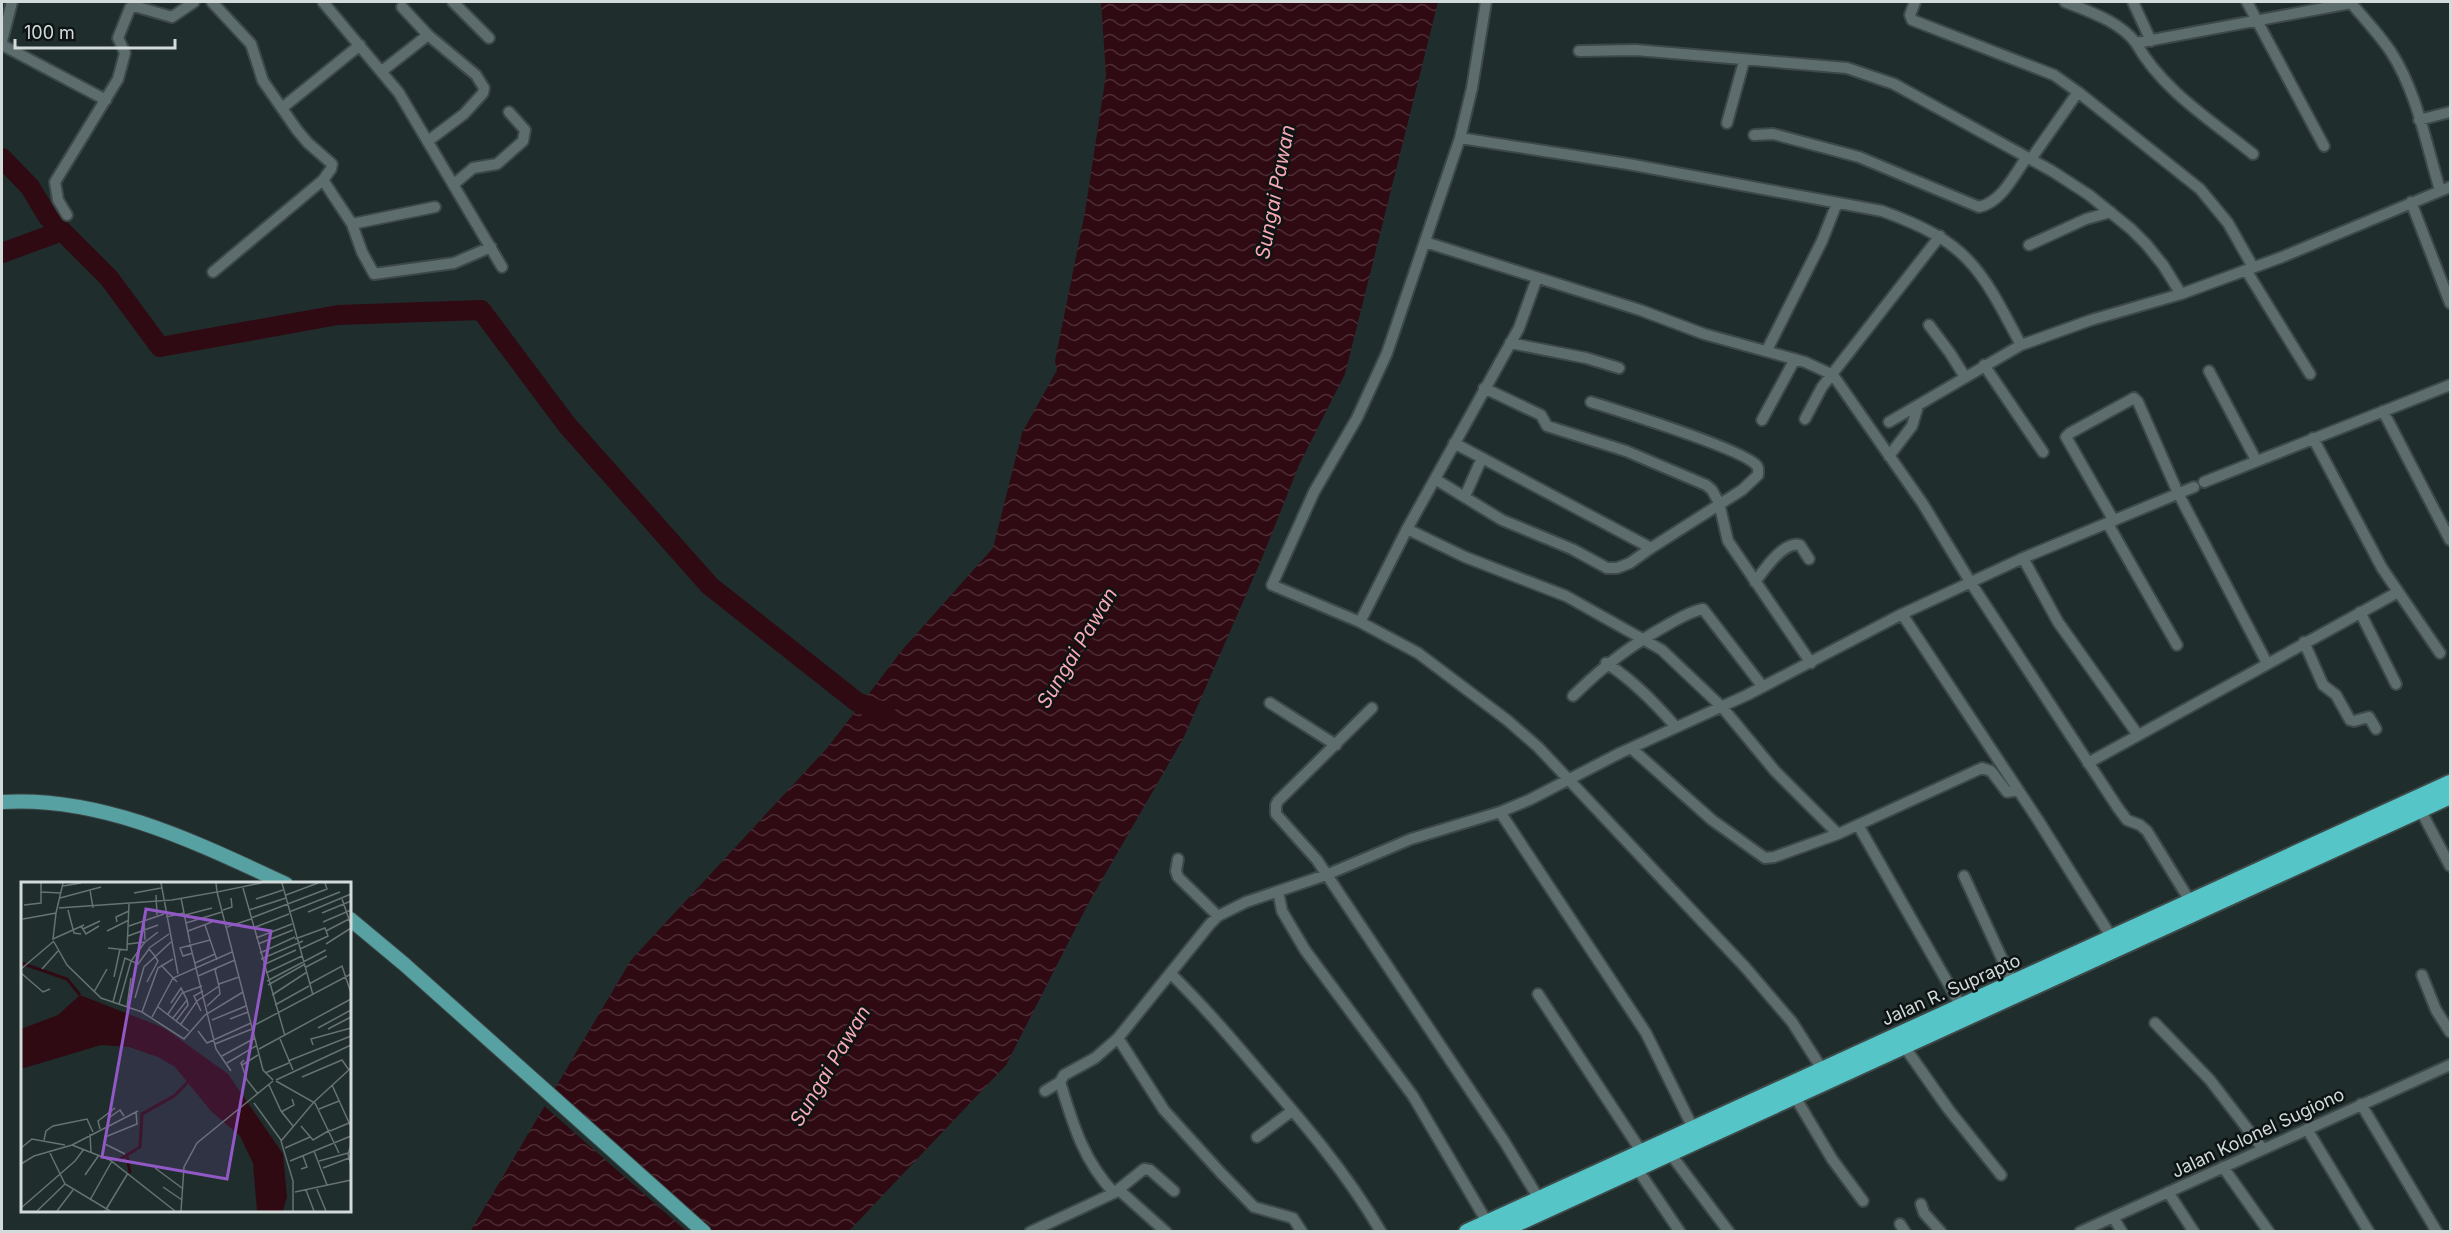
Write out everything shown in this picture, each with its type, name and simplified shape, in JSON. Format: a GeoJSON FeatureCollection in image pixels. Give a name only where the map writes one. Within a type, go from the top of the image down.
{"type":"FeatureCollection","features":[{"type":"Feature","properties":{"kind":"highway","name":"Jalan R. Suprapto"},"geometry":{"type":"LineString","coordinates":[[1467,1232],[1502,1228],[1693,1128],[1961,1006],[1988,1001],[2008,971],[2112,938],[2190,901],[2446,791]]}},
{"type":"Feature","properties":{"kind":"highway","name":"Jalan R. Suprapto"},"geometry":{"type":"LineString","coordinates":[[1502,1228],[1539,1199],[1629,1163],[1669,1152],[1904,1046],[1988,1001],[2421,811],[2446,791]]}},
{"type":"Feature","properties":{"kind":"main road"},"geometry":{"type":"LineString","coordinates":[[2,802],[66,804],[150,824],[281,882]]}},
{"type":"Feature","properties":{"kind":"main road"},"geometry":{"type":"LineString","coordinates":[[351,920],[388,950],[704,1232]]}},
{"type":"Feature","properties":{"kind":"street"},"geometry":{"type":"LineString","coordinates":[[12,2],[2,42],[102,98]]}},
{"type":"Feature","properties":{"kind":"street"},"geometry":{"type":"LineString","coordinates":[[68,215],[56,195],[57,176],[102,98],[122,70],[125,50],[118,38],[130,8],[140,6],[172,17],[194,2]]}},
{"type":"Feature","properties":{"kind":"street"},"geometry":{"type":"LineString","coordinates":[[212,2],[251,44],[263,81],[282,108],[308,143],[332,164],[323,180],[213,272]]}},
{"type":"Feature","properties":{"kind":"street"},"geometry":{"type":"LineString","coordinates":[[323,2],[399,93],[502,267]]}},
{"type":"Feature","properties":{"kind":"street"},"geometry":{"type":"LineString","coordinates":[[453,2],[489,38]]}},
{"type":"Feature","properties":{"kind":"street"},"geometry":{"type":"LineString","coordinates":[[1486,2],[1472,88],[1460,138],[1378,374],[1357,418],[1314,492],[1272,583],[1274,587],[1359,622],[1418,653],[1522,733],[1745,967],[1792,1022],[1822,1069]]}},
{"type":"Feature","properties":{"kind":"street"},"geometry":{"type":"LineString","coordinates":[[1915,2],[1911,15],[1912,20],[2054,75],[2200,189],[2228,223],[2250,269],[2310,374]]}},
{"type":"Feature","properties":{"kind":"street"},"geometry":{"type":"LineString","coordinates":[[2065,2],[2112,22],[2124,30],[2136,43],[2152,68],[2167,83],[2253,154]]}},
{"type":"Feature","properties":{"kind":"street"},"geometry":{"type":"LineString","coordinates":[[2133,2],[2151,41]]}},
{"type":"Feature","properties":{"kind":"street"},"geometry":{"type":"LineString","coordinates":[[2247,2],[2324,146]]}},
{"type":"Feature","properties":{"kind":"street"},"geometry":{"type":"LineString","coordinates":[[1881,427],[1983,365],[2021,345],[2091,320],[2181,294],[2315,245],[2445,188],[2402,71],[2394,57],[2351,2],[2136,43]]}},
{"type":"Feature","properties":{"kind":"street"},"geometry":{"type":"LineString","coordinates":[[402,7],[428,35],[468,68],[484,88],[483,93],[464,114],[428,141]]}},
{"type":"Feature","properties":{"kind":"street"},"geometry":{"type":"LineString","coordinates":[[382,71],[428,35]]}},
{"type":"Feature","properties":{"kind":"street"},"geometry":{"type":"LineString","coordinates":[[282,108],[360,45]]}},
{"type":"Feature","properties":{"kind":"street"},"geometry":{"type":"LineString","coordinates":[[1579,51],[1636,50],[1744,61],[1824,65],[1847,68],[1894,84],[2029,158],[2089,195],[2146,244],[2163,265],[2181,294]]}},
{"type":"Feature","properties":{"kind":"street"},"geometry":{"type":"LineString","coordinates":[[1727,123],[1744,61]]}},
{"type":"Feature","properties":{"kind":"street"},"geometry":{"type":"LineString","coordinates":[[1754,135],[1773,134],[1859,157],[1979,207],[1992,203],[2004,190],[2078,92]]}},
{"type":"Feature","properties":{"kind":"street"},"geometry":{"type":"LineString","coordinates":[[454,184],[473,168],[497,164],[523,141],[525,130],[509,112]]}},
{"type":"Feature","properties":{"kind":"street"},"geometry":{"type":"LineString","coordinates":[[2420,120],[2451,112]]}},
{"type":"Feature","properties":{"kind":"street"},"geometry":{"type":"LineString","coordinates":[[1460,138],[1608,160],[1882,211],[1940,236],[1976,266],[2021,345]]}},
{"type":"Feature","properties":{"kind":"street"},"geometry":{"type":"LineString","coordinates":[[323,180],[352,224],[362,252],[370,269],[376,275],[454,262],[491,248]]}},
{"type":"Feature","properties":{"kind":"street"},"geometry":{"type":"LineString","coordinates":[[2411,202],[2451,303]]}},
{"type":"Feature","properties":{"kind":"street"},"geometry":{"type":"LineString","coordinates":[[1767,350],[1822,241],[1838,203]]}},
{"type":"Feature","properties":{"kind":"street"},"geometry":{"type":"LineString","coordinates":[[352,224],[435,207]]}},
{"type":"Feature","properties":{"kind":"street"},"geometry":{"type":"LineString","coordinates":[[2030,246],[2086,219],[2111,212]]}},
{"type":"Feature","properties":{"kind":"street"},"geometry":{"type":"LineString","coordinates":[[1805,419],[1822,387],[1940,236]]}},
{"type":"Feature","properties":{"kind":"street"},"geometry":{"type":"LineString","coordinates":[[1425,242],[1640,310],[1712,336],[1795,359],[1833,375],[1881,427],[1889,456],[1949,544],[1971,583],[2088,763],[2127,820],[2140,825],[2147,831],[2190,901]]}},
{"type":"Feature","properties":{"kind":"street"},"geometry":{"type":"LineString","coordinates":[[1359,622],[1407,529],[1519,328],[1537,278]]}},
{"type":"Feature","properties":{"kind":"street"},"geometry":{"type":"LineString","coordinates":[[1929,326],[1965,377]]}},
{"type":"Feature","properties":{"kind":"street"},"geometry":{"type":"LineString","coordinates":[[1510,343],[1586,358],[1619,368]]}},
{"type":"Feature","properties":{"kind":"street"},"geometry":{"type":"LineString","coordinates":[[1762,420],[1795,359]]}},
{"type":"Feature","properties":{"kind":"street"},"geometry":{"type":"LineString","coordinates":[[1983,365],[2043,452]]}},
{"type":"Feature","properties":{"kind":"street"},"geometry":{"type":"LineString","coordinates":[[2209,372],[2256,460]]}},
{"type":"Feature","properties":{"kind":"street"},"geometry":{"type":"LineString","coordinates":[[1045,1091],[1060,1082],[1064,1075],[1095,1058],[1118,1038],[1218,916],[1246,902],[1326,875],[1411,839],[1500,812],[1763,687],[1902,614],[2023,558],[2111,523],[2256,460],[2451,385]]}},
{"type":"Feature","properties":{"kind":"street"},"geometry":{"type":"LineString","coordinates":[[1484,388],[1541,415],[1547,426],[1626,451],[1693,478],[1712,490],[1719,503],[1728,541],[1811,663]]}},
{"type":"Feature","properties":{"kind":"street"},"geometry":{"type":"LineString","coordinates":[[2176,645],[2066,437],[2134,398],[2138,402],[2178,493],[2267,663]]}},
{"type":"Feature","properties":{"kind":"street"},"geometry":{"type":"LineString","coordinates":[[1435,479],[1502,520],[1572,549],[1607,568],[1617,568],[1630,563],[1752,482],[1759,472],[1754,463],[1698,438],[1590,402]]}},
{"type":"Feature","properties":{"kind":"street"},"geometry":{"type":"LineString","coordinates":[[1889,456],[1912,426],[1918,406]]}},
{"type":"Feature","properties":{"kind":"street"},"geometry":{"type":"LineString","coordinates":[[2383,411],[2451,540]]}},
{"type":"Feature","properties":{"kind":"street"},"geometry":{"type":"LineString","coordinates":[[2313,438],[2382,568],[2440,653]]}},
{"type":"Feature","properties":{"kind":"street"},"geometry":{"type":"LineString","coordinates":[[1454,443],[1651,548]]}},
{"type":"Feature","properties":{"kind":"street"},"geometry":{"type":"LineString","coordinates":[[1465,496],[1482,458]]}},
{"type":"Feature","properties":{"kind":"street"},"geometry":{"type":"LineString","coordinates":[[1407,529],[1465,557],[1566,597],[1662,650],[1722,706],[1775,771],[1838,834]]}},
{"type":"Feature","properties":{"kind":"street"},"geometry":{"type":"LineString","coordinates":[[1755,582],[1771,560],[1794,545],[1800,545],[1809,559]]}},
{"type":"Feature","properties":{"kind":"street"},"geometry":{"type":"LineString","coordinates":[[2023,558],[2058,622],[2138,735]]}},
{"type":"Feature","properties":{"kind":"street"},"geometry":{"type":"LineString","coordinates":[[2088,763],[2398,592]]}},
{"type":"Feature","properties":{"kind":"street"},"geometry":{"type":"LineString","coordinates":[[1573,696],[1606,663],[1643,638],[1697,610],[1706,610],[1763,687]]}},
{"type":"Feature","properties":{"kind":"street"},"geometry":{"type":"LineString","coordinates":[[2360,612],[2396,684]]}},
{"type":"Feature","properties":{"kind":"street"},"geometry":{"type":"LineString","coordinates":[[1902,614],[2112,938]]}},
{"type":"Feature","properties":{"kind":"street"},"geometry":{"type":"LineString","coordinates":[[2304,642],[2323,685],[2336,695],[2350,720],[2369,717],[2376,729]]}},
{"type":"Feature","properties":{"kind":"street"},"geometry":{"type":"LineString","coordinates":[[1606,663],[1619,671],[1658,705],[1676,727]]}},
{"type":"Feature","properties":{"kind":"street"},"geometry":{"type":"LineString","coordinates":[[1270,703],[1336,745]]}},
{"type":"Feature","properties":{"kind":"street"},"geometry":{"type":"LineString","coordinates":[[1372,708],[1278,801],[1276,814],[1317,860],[1504,1141],[1539,1199]]}},
{"type":"Feature","properties":{"kind":"street"},"geometry":{"type":"LineString","coordinates":[[1631,748],[1712,820],[1764,858],[1774,857],[1838,834],[1982,768],[1991,771],[2007,792],[2018,790]]}},
{"type":"Feature","properties":{"kind":"street"},"geometry":{"type":"LineString","coordinates":[[2421,811],[2451,866]]}},
{"type":"Feature","properties":{"kind":"street"},"geometry":{"type":"LineString","coordinates":[[1500,812],[1646,1033],[1693,1128]]}},
{"type":"Feature","properties":{"kind":"street"},"geometry":{"type":"LineString","coordinates":[[1858,825],[1961,1006]]}},
{"type":"Feature","properties":{"kind":"street"},"geometry":{"type":"LineString","coordinates":[[1178,859],[1176,871],[1178,877],[1218,916]]}},
{"type":"Feature","properties":{"kind":"street"},"geometry":{"type":"LineString","coordinates":[[1964,876],[2008,971]]}},
{"type":"Feature","properties":{"kind":"street"},"geometry":{"type":"LineString","coordinates":[[1278,891],[1282,912],[1305,950],[1413,1096],[1502,1228]]}},
{"type":"Feature","properties":{"kind":"street"},"geometry":{"type":"LineString","coordinates":[[1171,974],[1208,1012],[1292,1111],[1353,1186],[1381,1232]]}},
{"type":"Feature","properties":{"kind":"street"},"geometry":{"type":"LineString","coordinates":[[2422,975],[2436,1010],[2451,1032]]}},
{"type":"Feature","properties":{"kind":"street"},"geometry":{"type":"LineString","coordinates":[[1538,994],[1629,1163],[1680,1232]]}},
{"type":"Feature","properties":{"kind":"street"},"geometry":{"type":"LineString","coordinates":[[2155,1023],[2210,1080],[2263,1149]]}},
{"type":"Feature","properties":{"kind":"street"},"geometry":{"type":"LineString","coordinates":[[1118,1038],[1164,1110],[1221,1173],[1254,1207],[1293,1218],[1302,1232]]}},
{"type":"Feature","properties":{"kind":"street"},"geometry":{"type":"LineString","coordinates":[[1904,1046],[1955,1118],[2001,1175]]}},
{"type":"Feature","properties":{"kind":"street","name":"Jalan Kolonel Sugiono"},"geometry":{"type":"LineString","coordinates":[[2080,1232],[2451,1065]]}},
{"type":"Feature","properties":{"kind":"street"},"geometry":{"type":"LineString","coordinates":[[1060,1082],[1086,1156],[1096,1173],[1166,1232]]}},
{"type":"Feature","properties":{"kind":"street"},"geometry":{"type":"LineString","coordinates":[[1794,1095],[1832,1159],[1863,1202]]}},
{"type":"Feature","properties":{"kind":"street"},"geometry":{"type":"LineString","coordinates":[[2361,1104],[2437,1232]]}},
{"type":"Feature","properties":{"kind":"street"},"geometry":{"type":"LineString","coordinates":[[1257,1137],[1292,1111]]}},
{"type":"Feature","properties":{"kind":"street"},"geometry":{"type":"LineString","coordinates":[[2307,1129],[2370,1232]]}},
{"type":"Feature","properties":{"kind":"street"},"geometry":{"type":"LineString","coordinates":[[1669,1152],[1729,1232]]}},
{"type":"Feature","properties":{"kind":"street"},"geometry":{"type":"LineString","coordinates":[[2223,1167],[2269,1232]]}},
{"type":"Feature","properties":{"kind":"street"},"geometry":{"type":"LineString","coordinates":[[1030,1232],[1116,1191],[1144,1169],[1150,1170],[1174,1191]]}},
{"type":"Feature","properties":{"kind":"street"},"geometry":{"type":"LineString","coordinates":[[2168,1192],[2194,1232]]}},
{"type":"Feature","properties":{"kind":"street"},"geometry":{"type":"LineString","coordinates":[[1920,1204],[1924,1213],[1941,1232]]}},
{"type":"Feature","properties":{"kind":"street"},"geometry":{"type":"LineString","coordinates":[[2113,1217],[2122,1232]]}},
{"type":"Feature","properties":{"kind":"water","name":"Sungai Pawan"},"geometry":{"type":"Polygon","coordinates":[[[1101,2],[1438,2],[1345,374],[1299,465],[1262,558],[1184,737],[1088,904],[1006,1065],[849,1231],[470,1232],[631,960],[828,747],[903,649],[993,548],[1022,433],[1057,370],[1055,361],[1085,212],[1106,75],[1101,2]]]}},
{"type":"Feature","properties":{"kind":"pier"},"geometry":{"type":"Polygon","coordinates":[[[550,1090],[710,1231],[686,1231],[542,1104],[550,1090]]]}},
{"type":"Feature","properties":{"kind":"waterway"},"geometry":{"type":"LineString","coordinates":[[2,158],[30,187],[48,217],[109,278],[160,347],[338,315],[481,310],[567,425],[710,586],[857,702],[886,713]]}},
{"type":"Feature","properties":{"kind":"waterway"},"geometry":{"type":"LineString","coordinates":[[2,253],[62,231]]}}]}
